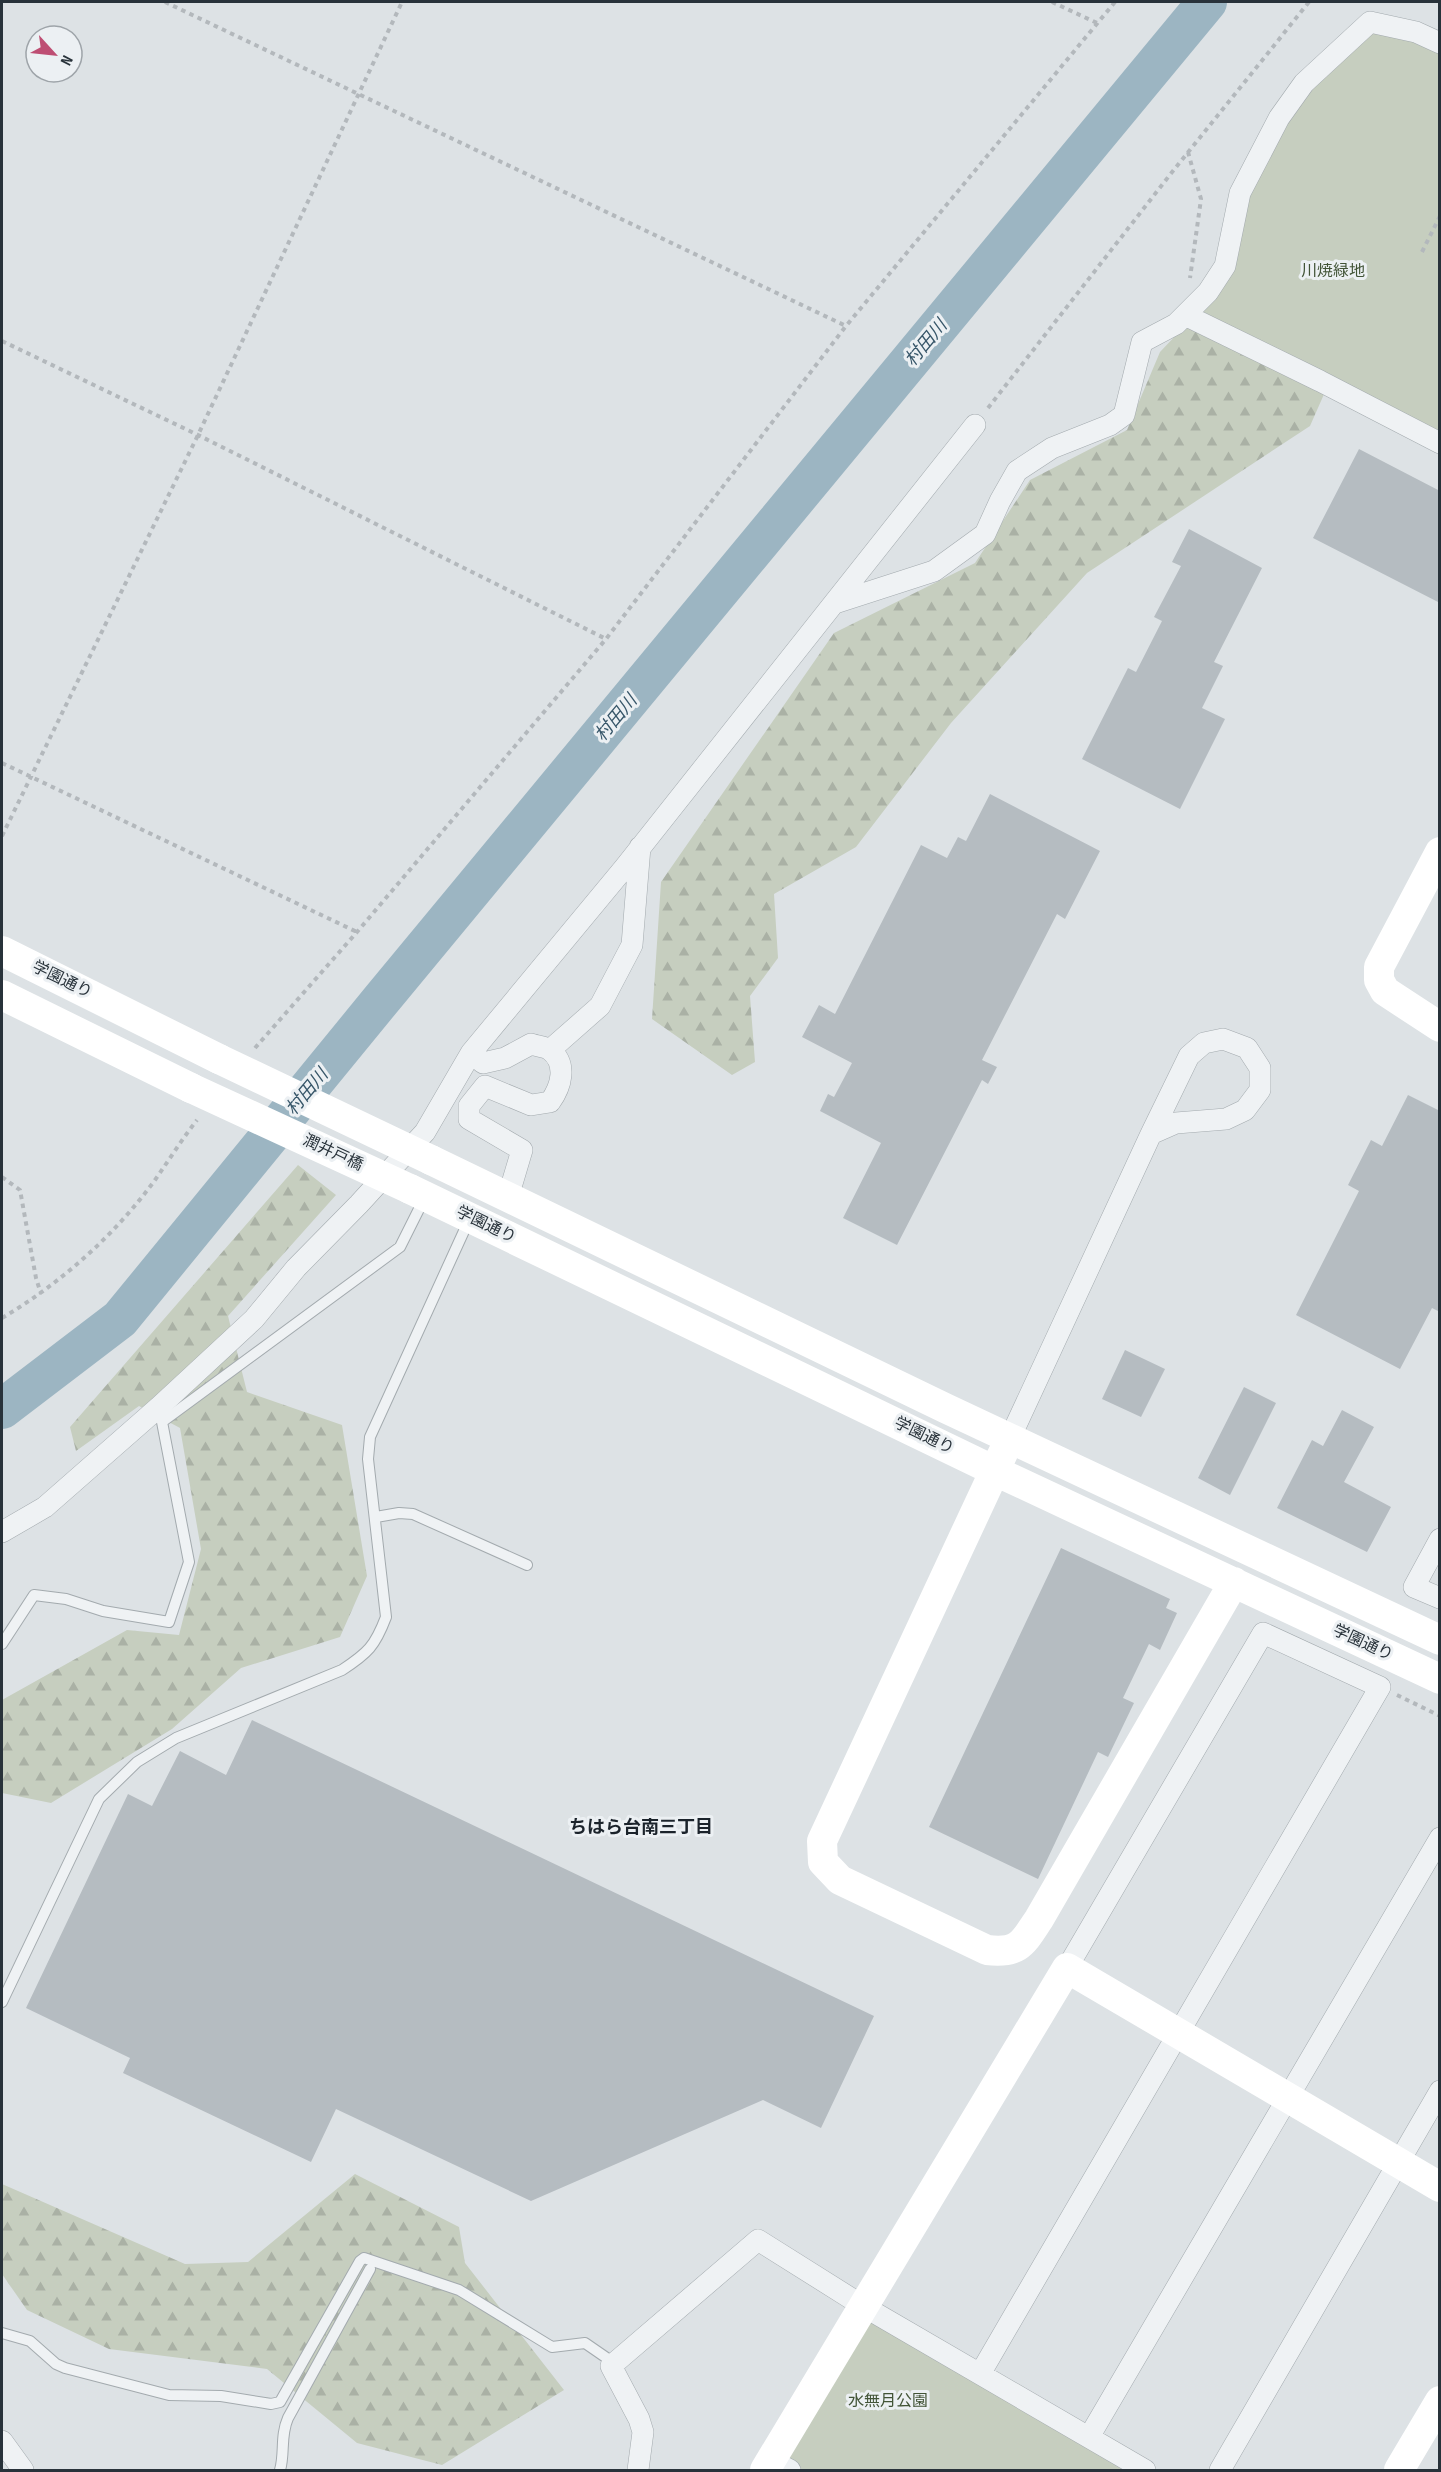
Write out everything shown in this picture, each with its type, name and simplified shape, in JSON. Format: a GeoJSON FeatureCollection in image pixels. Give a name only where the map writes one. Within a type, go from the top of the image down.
{"type":"FeatureCollection","features":[{"type":"Feature","properties":{"kind":"street"},"geometry":{"type":"LineString","coordinates":[[835,603],[934,571],[985,534],[1017,471],[1052,448],[1110,425],[1124,415],[1142,342],[1176,324],[1208,292],[1225,266],[1240,193],[1279,118],[1304,83],[1370,22],[1416,32],[1440,43]]}},
{"type":"Feature","properties":{"kind":"street"},"geometry":{"type":"LineString","coordinates":[[1185,315],[1440,443]]}},
{"type":"Feature","properties":{"kind":"street"},"geometry":{"type":"LineString","coordinates":[[2,1532],[45,1507],[159,1407],[254,1319],[296,1268],[425,1132],[471,1053],[640,847],[975,424]]}},
{"type":"Feature","properties":{"kind":"street"},"geometry":{"type":"LineString","coordinates":[[550,1050],[600,1006],[632,945],[640,847]]}},
{"type":"Feature","properties":{"kind":"street"},"geometry":{"type":"LineString","coordinates":[[1440,852],[1379,967],[1379,980],[1385,992],[1440,1027]]}},
{"type":"Feature","properties":{"kind":"street","name":"学園通り"},"geometry":{"type":"LineString","coordinates":[[2,951],[219,1059],[508,1197]]}},
{"type":"Feature","properties":{"kind":"street","name":"潤井戸橋"},"geometry":{"type":"LineString","coordinates":[[2,995],[191,1088],[418,1192]]}},
{"type":"Feature","properties":{"kind":"street"},"geometry":{"type":"LineString","coordinates":[[1151,1134],[1176,1123],[1226,1119],[1245,1110],[1260,1090],[1260,1068],[1247,1048],[1223,1039],[1204,1043],[1189,1056],[1151,1134],[822,1841],[823,1862],[840,1880],[987,1950],[1006,1952],[1023,1942],[1234,1582]]}},
{"type":"Feature","properties":{"kind":"street"},"geometry":{"type":"LineString","coordinates":[[471,1053],[483,1063],[505,1058],[531,1044],[550,1050],[561,1066],[560,1089],[550,1102],[531,1105],[485,1086],[469,1106],[469,1119],[522,1150],[508,1197],[1010,1438],[1440,1640]]}},
{"type":"Feature","properties":{"kind":"street","name":"学園通り"},"geometry":{"type":"LineString","coordinates":[[418,1192],[995,1471],[1440,1679]]}},
{"type":"Feature","properties":{"kind":"street"},"geometry":{"type":"LineString","coordinates":[[1440,1539],[1414,1587],[1440,1598]]}},
{"type":"Feature","properties":{"kind":"street"},"geometry":{"type":"LineString","coordinates":[[775,2467],[863,2306],[1067,1968],[1263,1633],[1380,1687],[980,2374]]}},
{"type":"Feature","properties":{"kind":"street"},"geometry":{"type":"LineString","coordinates":[[1089,2437],[1440,1838]]}},
{"type":"Feature","properties":{"kind":"street"},"geometry":{"type":"LineString","coordinates":[[1067,1968],[1440,2187]]}},
{"type":"Feature","properties":{"kind":"street"},"geometry":{"type":"LineString","coordinates":[[1220,2470],[1440,2091]]}},
{"type":"Feature","properties":{"kind":"street"},"geometry":{"type":"LineString","coordinates":[[638,2470],[643,2432],[639,2419],[610,2366],[758,2240],[863,2306],[1145,2470]]}},
{"type":"Feature","properties":{"kind":"street"},"geometry":{"type":"LineString","coordinates":[[1399,2470],[1440,2401]]}},
{"type":"Feature","properties":{"kind":"street"},"geometry":{"type":"LineString","coordinates":[[2,2441],[23,2470]]}},
{"type":"Feature","properties":{"kind":"lane"},"geometry":{"type":"LineString","coordinates":[[2,1644],[34,1596],[66,1599],[103,1611],[169,1622],[189,1562],[162,1422],[400,1247],[418,1192]]}},
{"type":"Feature","properties":{"kind":"lane"},"geometry":{"type":"LineString","coordinates":[[2,2001],[99,1799],[137,1762],[176,1738],[342,1670],[361,1658],[377,1641],[386,1617],[368,1459],[370,1437],[470,1217]]}},
{"type":"Feature","properties":{"kind":"lane"},"geometry":{"type":"LineString","coordinates":[[376,1517],[399,1513],[413,1514],[527,1565]]}},
{"type":"Feature","properties":{"kind":"lane"},"geometry":{"type":"LineString","coordinates":[[2,2333],[30,2342],[65,2368],[170,2395],[221,2396],[271,2404],[280,2402],[360,2261],[364,2258],[459,2290],[552,2347],[585,2343],[614,2362]]}},
{"type":"Feature","properties":{"kind":"lane"},"geometry":{"type":"LineString","coordinates":[[280,2470],[284,2459],[283,2430],[288,2418],[370,2269]]}},
{"type":"Feature","properties":{"kind":"path"},"geometry":{"type":"LineString","coordinates":[[165,2],[846,326]]}},
{"type":"Feature","properties":{"kind":"path"},"geometry":{"type":"LineString","coordinates":[[2,836],[198,435],[402,2]]}},
{"type":"Feature","properties":{"kind":"path"},"geometry":{"type":"LineString","coordinates":[[1052,2],[1097,23]]}},
{"type":"Feature","properties":{"kind":"path"},"geometry":{"type":"LineString","coordinates":[[250,1054],[606,639],[846,326],[1114,2]]}},
{"type":"Feature","properties":{"kind":"path"},"geometry":{"type":"LineString","coordinates":[[975,424],[1309,2]]}},
{"type":"Feature","properties":{"kind":"path"},"geometry":{"type":"LineString","coordinates":[[1185,315],[1201,199],[1188,152]]}},
{"type":"Feature","properties":{"kind":"path"},"geometry":{"type":"LineString","coordinates":[[1422,252],[1440,216]]}},
{"type":"Feature","properties":{"kind":"path"},"geometry":{"type":"LineString","coordinates":[[2,341],[198,435],[606,639]]}},
{"type":"Feature","properties":{"kind":"path"},"geometry":{"type":"LineString","coordinates":[[2,763],[357,932]]}},
{"type":"Feature","properties":{"kind":"path"},"geometry":{"type":"LineString","coordinates":[[2,1318],[41,1294],[100,1243],[154,1182],[201,1115]]}},
{"type":"Feature","properties":{"kind":"path"},"geometry":{"type":"LineString","coordinates":[[2,1177],[20,1190],[41,1294]]}},
{"type":"Feature","properties":{"kind":"path"},"geometry":{"type":"LineString","coordinates":[[1380,1687],[1440,1716]]}},
{"type":"Feature","properties":{"kind":"green space","name":"川焼緑地"},"geometry":{"type":"Polygon","coordinates":[[[1370,22],[1439,48],[1439,445],[1185,315],[1225,266],[1240,193],[1304,83],[1370,22]]]}},
{"type":"Feature","properties":{"kind":"green space"},"geometry":{"type":"Polygon","coordinates":[[[1392,240],[1310,426],[1087,573],[951,723],[856,847],[774,894],[778,958],[750,996],[755,1062],[732,1075],[652,1019],[661,882],[834,633],[975,563],[1030,480],[1127,430],[1160,352],[1234,274],[1392,240]]]}},
{"type":"Feature","properties":{"kind":"green space"},"geometry":{"type":"Polygon","coordinates":[[[298,1165],[336,1195],[228,1316],[247,1392],[342,1425],[367,1576],[340,1637],[241,1668],[172,1729],[51,1803],[2,1793],[2,1700],[127,1630],[179,1635],[201,1549],[180,1428],[139,1406],[76,1451],[70,1427],[298,1165]]]}},
{"type":"Feature","properties":{"kind":"green space"},"geometry":{"type":"Polygon","coordinates":[[[355,2174],[459,2227],[465,2263],[564,2390],[442,2465],[357,2443],[267,2369],[109,2349],[27,2310],[2,2274],[2,2184],[185,2264],[248,2262],[355,2174]]]}},
{"type":"Feature","properties":{"kind":"green space","name":"水無月公園"},"geometry":{"type":"Polygon","coordinates":[[[863,2306],[1126,2470],[790,2470],[771,2460],[863,2306]]]}},
{"type":"Feature","properties":{"kind":"building"},"geometry":{"type":"Polygon","coordinates":[[[1359,449],[1440,491],[1440,603],[1313,538],[1359,449]]]}},
{"type":"Feature","properties":{"kind":"building"},"geometry":{"type":"Polygon","coordinates":[[[1189,529],[1262,568],[1214,662],[1223,666],[1202,708],[1225,719],[1180,809],[1082,759],[1128,668],[1136,672],[1162,621],[1154,617],[1181,566],[1172,562],[1189,529]]]}},
{"type":"Feature","properties":{"kind":"building"},"geometry":{"type":"Polygon","coordinates":[[[990,794],[1100,851],[1065,919],[1057,914],[982,1060],[997,1067],[988,1084],[982,1080],[897,1245],[843,1218],[881,1143],[820,1111],[828,1094],[834,1097],[852,1063],[802,1037],[819,1005],[835,1014],[921,845],[947,858],[958,837],[966,841],[990,794]]]}},
{"type":"Feature","properties":{"kind":"building"},"geometry":{"type":"Polygon","coordinates":[[[1408,1095],[1440,1111],[1440,1312],[1432,1308],[1400,1369],[1296,1315],[1359,1191],[1348,1185],[1371,1140],[1382,1146],[1408,1095]]]}},
{"type":"Feature","properties":{"kind":"building"},"geometry":{"type":"Polygon","coordinates":[[[1125,1350],[1165,1369],[1141,1417],[1102,1399],[1125,1350]]]}},
{"type":"Feature","properties":{"kind":"building"},"geometry":{"type":"Polygon","coordinates":[[[1244,1387],[1276,1403],[1230,1495],[1198,1478],[1244,1387]]]}},
{"type":"Feature","properties":{"kind":"building"},"geometry":{"type":"Polygon","coordinates":[[[1342,1410],[1374,1427],[1344,1482],[1391,1507],[1367,1552],[1277,1508],[1312,1440],[1323,1446],[1342,1410]]]}},
{"type":"Feature","properties":{"kind":"building"},"geometry":{"type":"Polygon","coordinates":[[[1061,1548],[1170,1599],[1166,1608],[1177,1613],[1160,1650],[1149,1644],[1123,1698],[1134,1703],[1108,1757],[1098,1752],[1038,1879],[929,1827],[1061,1548]]]}},
{"type":"Feature","properties":{"kind":"building"},"geometry":{"type":"Polygon","coordinates":[[[252,1720],[874,2016],[821,2128],[763,2100],[531,2201],[336,2109],[311,2162],[123,2073],[130,2058],[26,2008],[128,1794],[152,1806],[180,1751],[226,1775],[252,1720]]]}},
{"type":"Feature","properties":{"kind":"waterway","name":"村田川"},"geometry":{"type":"LineString","coordinates":[[2,1409],[120,1319],[1207,2]]}},
{"type":"Feature","properties":{"kind":"district","name":"ちはら台南三丁目"},"geometry":{"type":"Point","coordinates":[641,1827]}}]}
